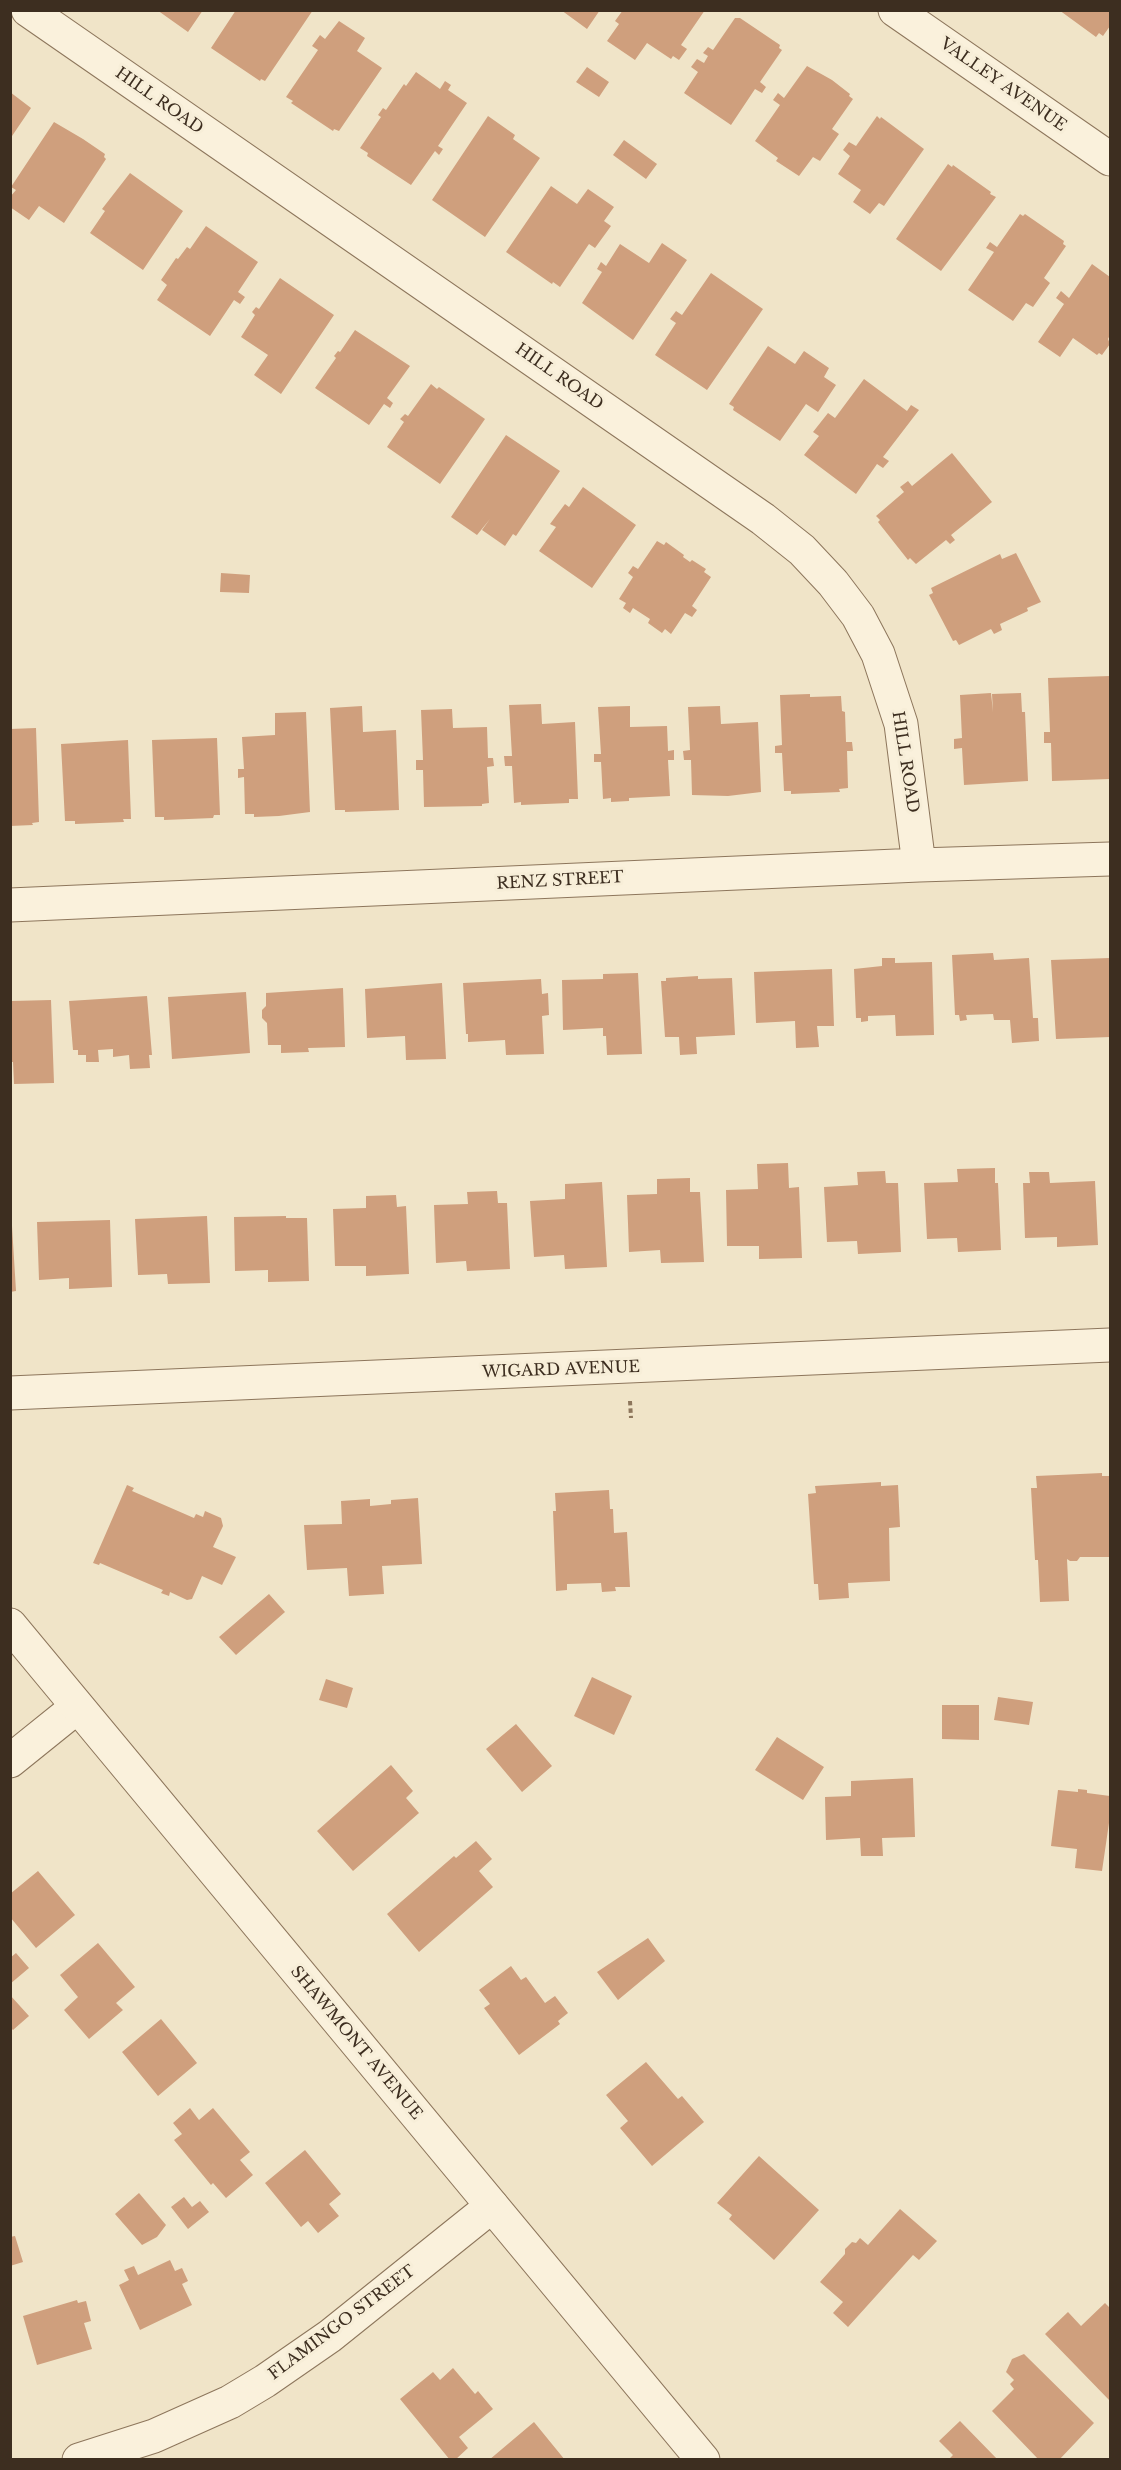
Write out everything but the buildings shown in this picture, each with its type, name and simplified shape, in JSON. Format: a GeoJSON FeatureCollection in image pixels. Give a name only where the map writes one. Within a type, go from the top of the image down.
{"type":"FeatureCollection","features":[{"type":"Feature","properties":{"kind":"street","name":"HILL ROAD"},"geometry":{"type":"LineString","coordinates":[[28,10],[764,519],[802,550],[833,583],[858,616],[889,681],[901,724],[907,760],[919,866]]}},
{"type":"Feature","properties":{"kind":"street","name":"VALLEY AVENUE"},"geometry":{"type":"LineString","coordinates":[[895,10],[1110,159]]}},
{"type":"Feature","properties":{"kind":"street","name":"RENZ STREET"},"geometry":{"type":"LineString","coordinates":[[10,905],[1110,859]]}},
{"type":"Feature","properties":{"kind":"street","name":"WIGARD AVENUE"},"geometry":{"type":"LineString","coordinates":[[10,1393],[1110,1345]]}},
{"type":"Feature","properties":{"kind":"street","name":"SHAWMONT AVENUE"},"geometry":{"type":"LineString","coordinates":[[10,1626],[703,2460]]}},
{"type":"Feature","properties":{"kind":"street"},"geometry":{"type":"LineString","coordinates":[[10,1761],[77,1707]]}},
{"type":"Feature","properties":{"kind":"street","name":"FLAMINGO STREET"},"geometry":{"type":"LineString","coordinates":[[80,2460],[164,2432],[230,2402],[265,2381],[330,2336],[492,2206]]}}]}
